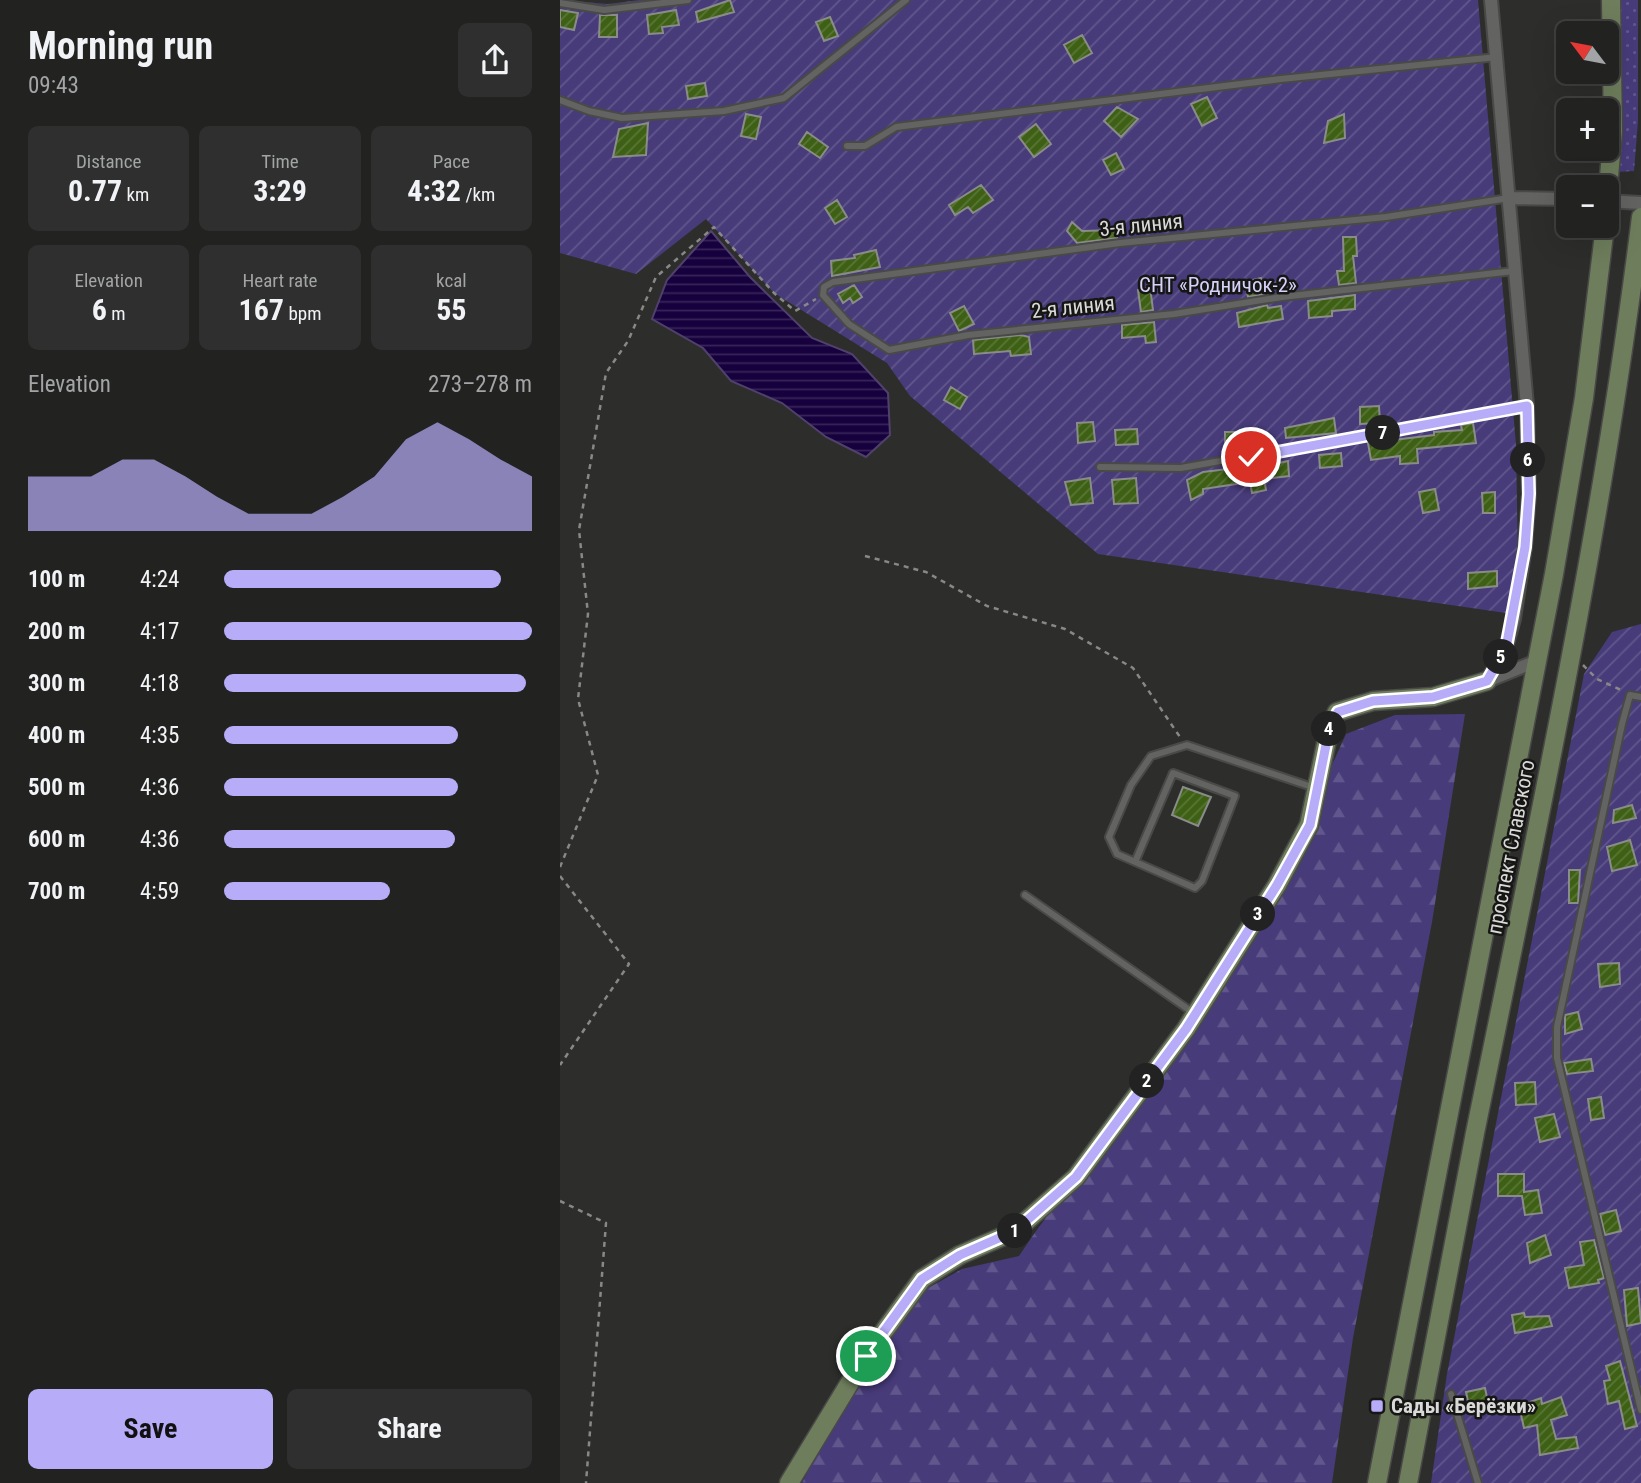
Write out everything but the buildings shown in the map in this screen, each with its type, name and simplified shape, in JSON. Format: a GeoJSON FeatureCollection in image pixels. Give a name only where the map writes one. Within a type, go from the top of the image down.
{"type":"FeatureCollection","features":[{"type":"Feature","properties":{"kind":"main road"},"geometry":{"type":"LineString","coordinates":[[1609,175],[1613,131],[1611,0]]}},
{"type":"Feature","properties":{"kind":"main road","name":"проспект Славского"},"geometry":{"type":"LineString","coordinates":[[1408,1483],[1570,663],[1617,402],[1641,217]]}},
{"type":"Feature","properties":{"kind":"main road","name":"проспект Славского"},"geometry":{"type":"LineString","coordinates":[[1377,1483],[1537,661],[1584,398],[1604,238]]}},
{"type":"Feature","properties":{"kind":"main road"},"geometry":{"type":"LineString","coordinates":[[789,1483],[866,1356],[922,1279],[960,1255],[1015,1231],[1076,1177],[1195,1014],[1277,885],[1310,825],[1329,730],[1338,712],[1373,701],[1433,697],[1487,681]]}},
{"type":"Feature","properties":{"kind":"street"},"geometry":{"type":"LineString","coordinates":[[1487,681],[1506,648],[1525,547],[1529,494],[1527,406],[1517,270],[1491,0]]}},
{"type":"Feature","properties":{"kind":"street"},"geometry":{"type":"LineString","coordinates":[[1511,198],[1556,199]]}},
{"type":"Feature","properties":{"kind":"street"},"geometry":{"type":"LineString","coordinates":[[1619,204],[1641,203]]}},
{"type":"Feature","properties":{"kind":"street"},"geometry":{"type":"LineString","coordinates":[[1487,681],[1537,661]]}},
{"type":"Feature","properties":{"kind":"lane"},"geometry":{"type":"LineString","coordinates":[[560,2],[604,10],[688,0]]}},
{"type":"Feature","properties":{"kind":"lane"},"geometry":{"type":"LineString","coordinates":[[560,100],[589,111],[622,118],[724,111],[785,98],[906,0]]}},
{"type":"Feature","properties":{"kind":"lane"},"geometry":{"type":"LineString","coordinates":[[847,146],[865,146],[883,133],[909,125],[1267,81],[1497,57]]}},
{"type":"Feature","properties":{"kind":"lane","name":"3-я линия"},"geometry":{"type":"LineString","coordinates":[[823,295],[824,286],[833,282],[946,265],[1028,258],[1119,243],[1386,217],[1511,198]]}},
{"type":"Feature","properties":{"kind":"lane","name":"2-я линия"},"geometry":{"type":"LineString","coordinates":[[823,295],[849,324],[889,350],[968,335],[1160,316],[1282,297],[1517,270]]}},
{"type":"Feature","properties":{"kind":"lane"},"geometry":{"type":"LineString","coordinates":[[1100,467],[1181,468],[1321,446],[1527,406]]}},
{"type":"Feature","properties":{"kind":"lane"},"geometry":{"type":"LineString","coordinates":[[1641,697],[1630,695],[1557,1027],[1557,1048],[1641,1409]]}},
{"type":"Feature","properties":{"kind":"lane"},"geometry":{"type":"LineString","coordinates":[[1135,862],[1173,773],[1235,796],[1202,881],[1195,888],[1135,862],[1117,854],[1109,837],[1131,785],[1152,755],[1187,745],[1317,788]]}},
{"type":"Feature","properties":{"kind":"lane"},"geometry":{"type":"LineString","coordinates":[[1025,895],[1195,1014]]}},
{"type":"Feature","properties":{"kind":"lane"},"geometry":{"type":"LineString","coordinates":[[1451,1394],[1479,1483]]}},
{"type":"Feature","properties":{"kind":"path"},"geometry":{"type":"LineString","coordinates":[[560,867],[598,775],[578,699],[588,614],[579,530],[606,373],[628,341],[656,277],[714,227],[774,293],[795,311],[823,295]]}},
{"type":"Feature","properties":{"kind":"path"},"geometry":{"type":"LineString","coordinates":[[865,556],[926,572],[987,606],[1065,629],[1133,668],[1187,745]]}},
{"type":"Feature","properties":{"kind":"path"},"geometry":{"type":"LineString","coordinates":[[1570,663],[1584,666],[1597,679],[1630,695]]}},
{"type":"Feature","properties":{"kind":"path"},"geometry":{"type":"LineString","coordinates":[[560,876],[629,964],[560,1065]]}},
{"type":"Feature","properties":{"kind":"path"},"geometry":{"type":"LineString","coordinates":[[560,1201],[606,1223],[586,1483]]}},
{"type":"Feature","properties":{"kind":"green space","name":"СНТ «Родничок-2»"},"geometry":{"type":"Polygon","coordinates":[[[560,0],[608,4],[639,0],[1478,0],[1516,445],[1518,563],[1506,613],[1098,554],[910,396],[887,363],[774,293],[706,219],[636,274],[560,253],[560,0]]]}},
{"type":"Feature","properties":{"kind":"green space"},"geometry":{"type":"Polygon","coordinates":[[[1619,0],[1638,0],[1638,121],[1634,171],[1616,172],[1616,161],[1619,161],[1619,0]]]}},
{"type":"Feature","properties":{"kind":"green space"},"geometry":{"type":"Polygon","coordinates":[[[1641,624],[1641,1483],[1431,1483],[1447,1374],[1584,674],[1612,632],[1641,624]]]}},
{"type":"Feature","properties":{"kind":"green space"},"geometry":{"type":"Polygon","coordinates":[[[1465,714],[1432,922],[1353,1338],[1332,1483],[802,1483],[819,1449],[893,1330],[928,1288],[962,1269],[1019,1256],[1190,1030],[1255,924],[1296,844],[1346,734],[1395,715],[1465,714]]]}},
{"type":"Feature","properties":{"kind":"shaded area"},"geometry":{"type":"Polygon","coordinates":[[[711,231],[750,277],[812,338],[852,354],[888,393],[890,435],[866,457],[826,437],[782,403],[731,381],[703,348],[652,319],[667,280],[711,231]]]}},
{"type":"Feature","properties":{"kind":"place","name":"Сады «Берёзки»"},"geometry":{"type":"Point","coordinates":[1377,1406]}},
{"type":"Feature","properties":{"kind":"route"},"geometry":{"type":"LineString","coordinates":[[866,1356],[922,1279],[960,1255],[1015,1231],[1076,1177],[1186,1029],[1277,885],[1310,825],[1329,730],[1338,712],[1373,701],[1433,697],[1487,681],[1506,648],[1514,619],[1525,547],[1529,494],[1527,406],[1251,457]]}}]}
